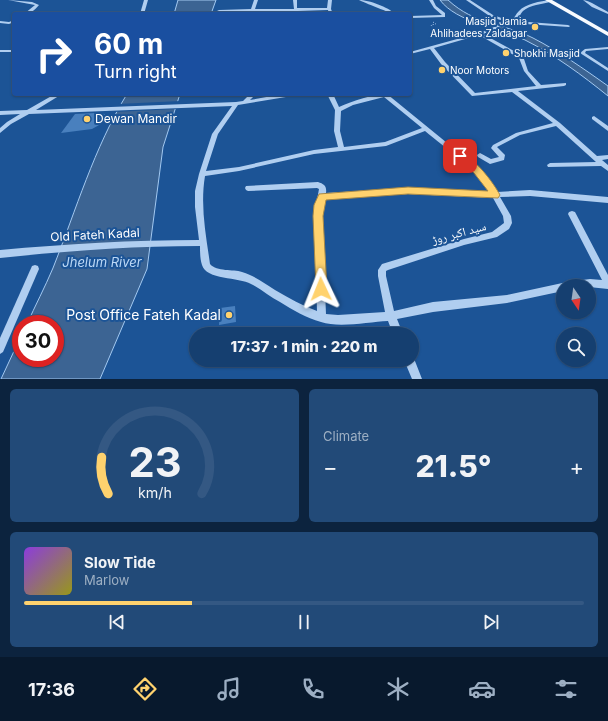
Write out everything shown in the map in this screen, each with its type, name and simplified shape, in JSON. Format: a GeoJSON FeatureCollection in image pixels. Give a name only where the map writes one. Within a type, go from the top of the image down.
{"type":"FeatureCollection","features":[{"type":"Feature","properties":{"kind":"main road"},"geometry":{"type":"LineString","coordinates":[[548,0],[608,34]]}},
{"type":"Feature","properties":{"kind":"street"},"geometry":{"type":"LineString","coordinates":[[10,0],[37,5],[29,12]]}},
{"type":"Feature","properties":{"kind":"street"},"geometry":{"type":"LineString","coordinates":[[142,0],[145,6]]}},
{"type":"Feature","properties":{"kind":"street"},"geometry":{"type":"LineString","coordinates":[[143,12],[146,0]]}},
{"type":"Feature","properties":{"kind":"street"},"geometry":{"type":"LineString","coordinates":[[251,12],[256,0]]}},
{"type":"Feature","properties":{"kind":"street"},"geometry":{"type":"LineString","coordinates":[[296,0],[296,12]]}},
{"type":"Feature","properties":{"kind":"street"},"geometry":{"type":"LineString","coordinates":[[330,0],[330,12]]}},
{"type":"Feature","properties":{"kind":"street"},"geometry":{"type":"LineString","coordinates":[[361,0],[381,7],[390,12]]}},
{"type":"Feature","properties":{"kind":"street"},"geometry":{"type":"LineString","coordinates":[[412,17],[444,16],[444,14],[435,7],[430,0]]}},
{"type":"Feature","properties":{"kind":"street"},"geometry":{"type":"LineString","coordinates":[[468,0],[492,16],[510,22],[568,26]]}},
{"type":"Feature","properties":{"kind":"street"},"geometry":{"type":"LineString","coordinates":[[412,52],[449,43],[504,25],[516,18],[521,11],[530,6],[548,0]]}},
{"type":"Feature","properties":{"kind":"street"},"geometry":{"type":"LineString","coordinates":[[585,0],[593,6],[608,12]]}},
{"type":"Feature","properties":{"kind":"street"},"geometry":{"type":"LineString","coordinates":[[219,12],[296,12],[329,9]]}},
{"type":"Feature","properties":{"kind":"street"},"geometry":{"type":"LineString","coordinates":[[0,22],[12,22]]}},
{"type":"Feature","properties":{"kind":"street"},"geometry":{"type":"LineString","coordinates":[[482,33],[521,57],[526,71],[540,87]]}},
{"type":"Feature","properties":{"kind":"street"},"geometry":{"type":"LineString","coordinates":[[431,47],[443,63],[474,95],[564,84]]}},
{"type":"Feature","properties":{"kind":"street"},"geometry":{"type":"LineString","coordinates":[[608,48],[585,50],[582,52],[608,70]]}},
{"type":"Feature","properties":{"kind":"street"},"geometry":{"type":"LineString","coordinates":[[0,51],[12,51]]}},
{"type":"Feature","properties":{"kind":"street"},"geometry":{"type":"LineString","coordinates":[[513,90],[558,124],[606,167]]}},
{"type":"Feature","properties":{"kind":"street"},"geometry":{"type":"LineString","coordinates":[[0,132],[9,123],[55,96]]}},
{"type":"Feature","properties":{"kind":"street"},"geometry":{"type":"LineString","coordinates":[[244,103],[251,96]]}},
{"type":"Feature","properties":{"kind":"street"},"geometry":{"type":"LineString","coordinates":[[0,112],[25,113],[236,104],[281,96]]}},
{"type":"Feature","properties":{"kind":"street"},"geometry":{"type":"LineString","coordinates":[[331,96],[338,110],[337,131],[341,148]]}},
{"type":"Feature","properties":{"kind":"street"},"geometry":{"type":"LineString","coordinates":[[338,110],[351,104],[380,96]]}},
{"type":"Feature","properties":{"kind":"street","name":"سید اکبر روڑ"},"geometry":{"type":"LineString","coordinates":[[385,96],[426,130],[452,149],[477,171],[488,183],[506,216],[508,223],[506,227],[494,235],[464,242],[390,264],[382,270],[391,316]]}},
{"type":"Feature","properties":{"kind":"street"},"geometry":{"type":"LineString","coordinates":[[236,104],[215,134],[202,174],[199,191],[206,265],[209,269],[221,273],[242,276],[255,281],[292,305],[322,318],[338,320],[391,316],[433,307],[507,299],[556,288]]}},
{"type":"Feature","properties":{"kind":"street"},"geometry":{"type":"LineString","coordinates":[[594,118],[608,129]]}},
{"type":"Feature","properties":{"kind":"street"},"geometry":{"type":"LineString","coordinates":[[480,155],[490,162],[502,158],[502,154],[494,148],[495,146],[518,134],[558,124]]}},
{"type":"Feature","properties":{"kind":"street"},"geometry":{"type":"LineString","coordinates":[[202,174],[239,169],[314,152],[386,144],[426,130]]}},
{"type":"Feature","properties":{"kind":"street"},"geometry":{"type":"LineString","coordinates":[[597,158],[608,157]]}},
{"type":"Feature","properties":{"kind":"street"},"geometry":{"type":"LineString","coordinates":[[550,165],[606,167]]}},
{"type":"Feature","properties":{"kind":"street"},"geometry":{"type":"LineString","coordinates":[[248,188],[318,185],[323,188],[318,216],[322,318]]}},
{"type":"Feature","properties":{"kind":"street"},"geometry":{"type":"LineString","coordinates":[[322,196],[408,191],[495,195],[530,193],[608,200]]}},
{"type":"Feature","properties":{"kind":"street"},"geometry":{"type":"LineString","coordinates":[[572,214],[608,284]]}},
{"type":"Feature","properties":{"kind":"street","name":"Old Fateh Kadal"},"geometry":{"type":"LineString","coordinates":[[0,254],[163,243],[204,243]]}},
{"type":"Feature","properties":{"kind":"street"},"geometry":{"type":"LineString","coordinates":[[0,349],[36,269]]}},
{"type":"Feature","properties":{"kind":"street"},"geometry":{"type":"LineString","coordinates":[[596,283],[608,284]]}},
{"type":"Feature","properties":{"kind":"street"},"geometry":{"type":"LineString","coordinates":[[391,316],[395,327]]}},
{"type":"Feature","properties":{"kind":"street"},"geometry":{"type":"LineString","coordinates":[[412,367],[417,379]]}},
{"type":"Feature","properties":{"kind":"path"},"geometry":{"type":"LineString","coordinates":[[420,17],[435,23],[436,24],[431,25],[433,28],[431,29],[449,43]]}},
{"type":"Feature","properties":{"kind":"water"},"geometry":{"type":"Polygon","coordinates":[[[178,0],[216,0],[212,12],[175,12],[178,0]]]}},
{"type":"Feature","properties":{"kind":"water"},"geometry":{"type":"Polygon","coordinates":[[[440,0],[448,0],[458,8],[479,19],[522,33],[543,43],[608,86],[608,96],[588,80],[547,52],[525,40],[457,14],[447,8],[440,0]]]}},
{"type":"Feature","properties":{"kind":"water","name":"Jhelum River"},"geometry":{"type":"Polygon","coordinates":[[[126,96],[179,96],[163,147],[147,269],[100,379],[1,379],[12,355],[12,367],[64,367],[64,315],[31,315],[53,268],[95,157],[126,96]]]}},
{"type":"Feature","properties":{"kind":"pier"},"geometry":{"type":"Polygon","coordinates":[[[180,101],[177,109],[114,112],[118,104],[180,101]]]}},
{"type":"Feature","properties":{"kind":"building","name":"Dewan Mandir"},"geometry":{"type":"Polygon","coordinates":[[[75,114],[105,114],[101,124],[92,129],[61,133],[75,114]]]}},
{"type":"Feature","properties":{"kind":"building"},"geometry":{"type":"Polygon","coordinates":[[[235,306],[236,322],[219,325],[220,308],[235,306]]]}},
{"type":"Feature","properties":{"kind":"place","name":"Masjid Jamia Ahlihadees Zaldagar"},"geometry":{"type":"Point","coordinates":[535,27]}},
{"type":"Feature","properties":{"kind":"place","name":"Shokhi Masjid"},"geometry":{"type":"Point","coordinates":[506,53]}},
{"type":"Feature","properties":{"kind":"place","name":"Noor Motors"},"geometry":{"type":"Point","coordinates":[442,70]}},
{"type":"Feature","properties":{"kind":"place","name":"Dewan Mandir"},"geometry":{"type":"Point","coordinates":[87,119]}},
{"type":"Feature","properties":{"kind":"place","name":"Post Office Fateh Kadal"},"geometry":{"type":"Point","coordinates":[229,315]}},
{"type":"Feature","properties":{"kind":"route"},"geometry":{"type":"LineString","coordinates":[[321,289],[318,216],[322,196],[408,191],[495,195],[488,183],[460,156]]}}]}
